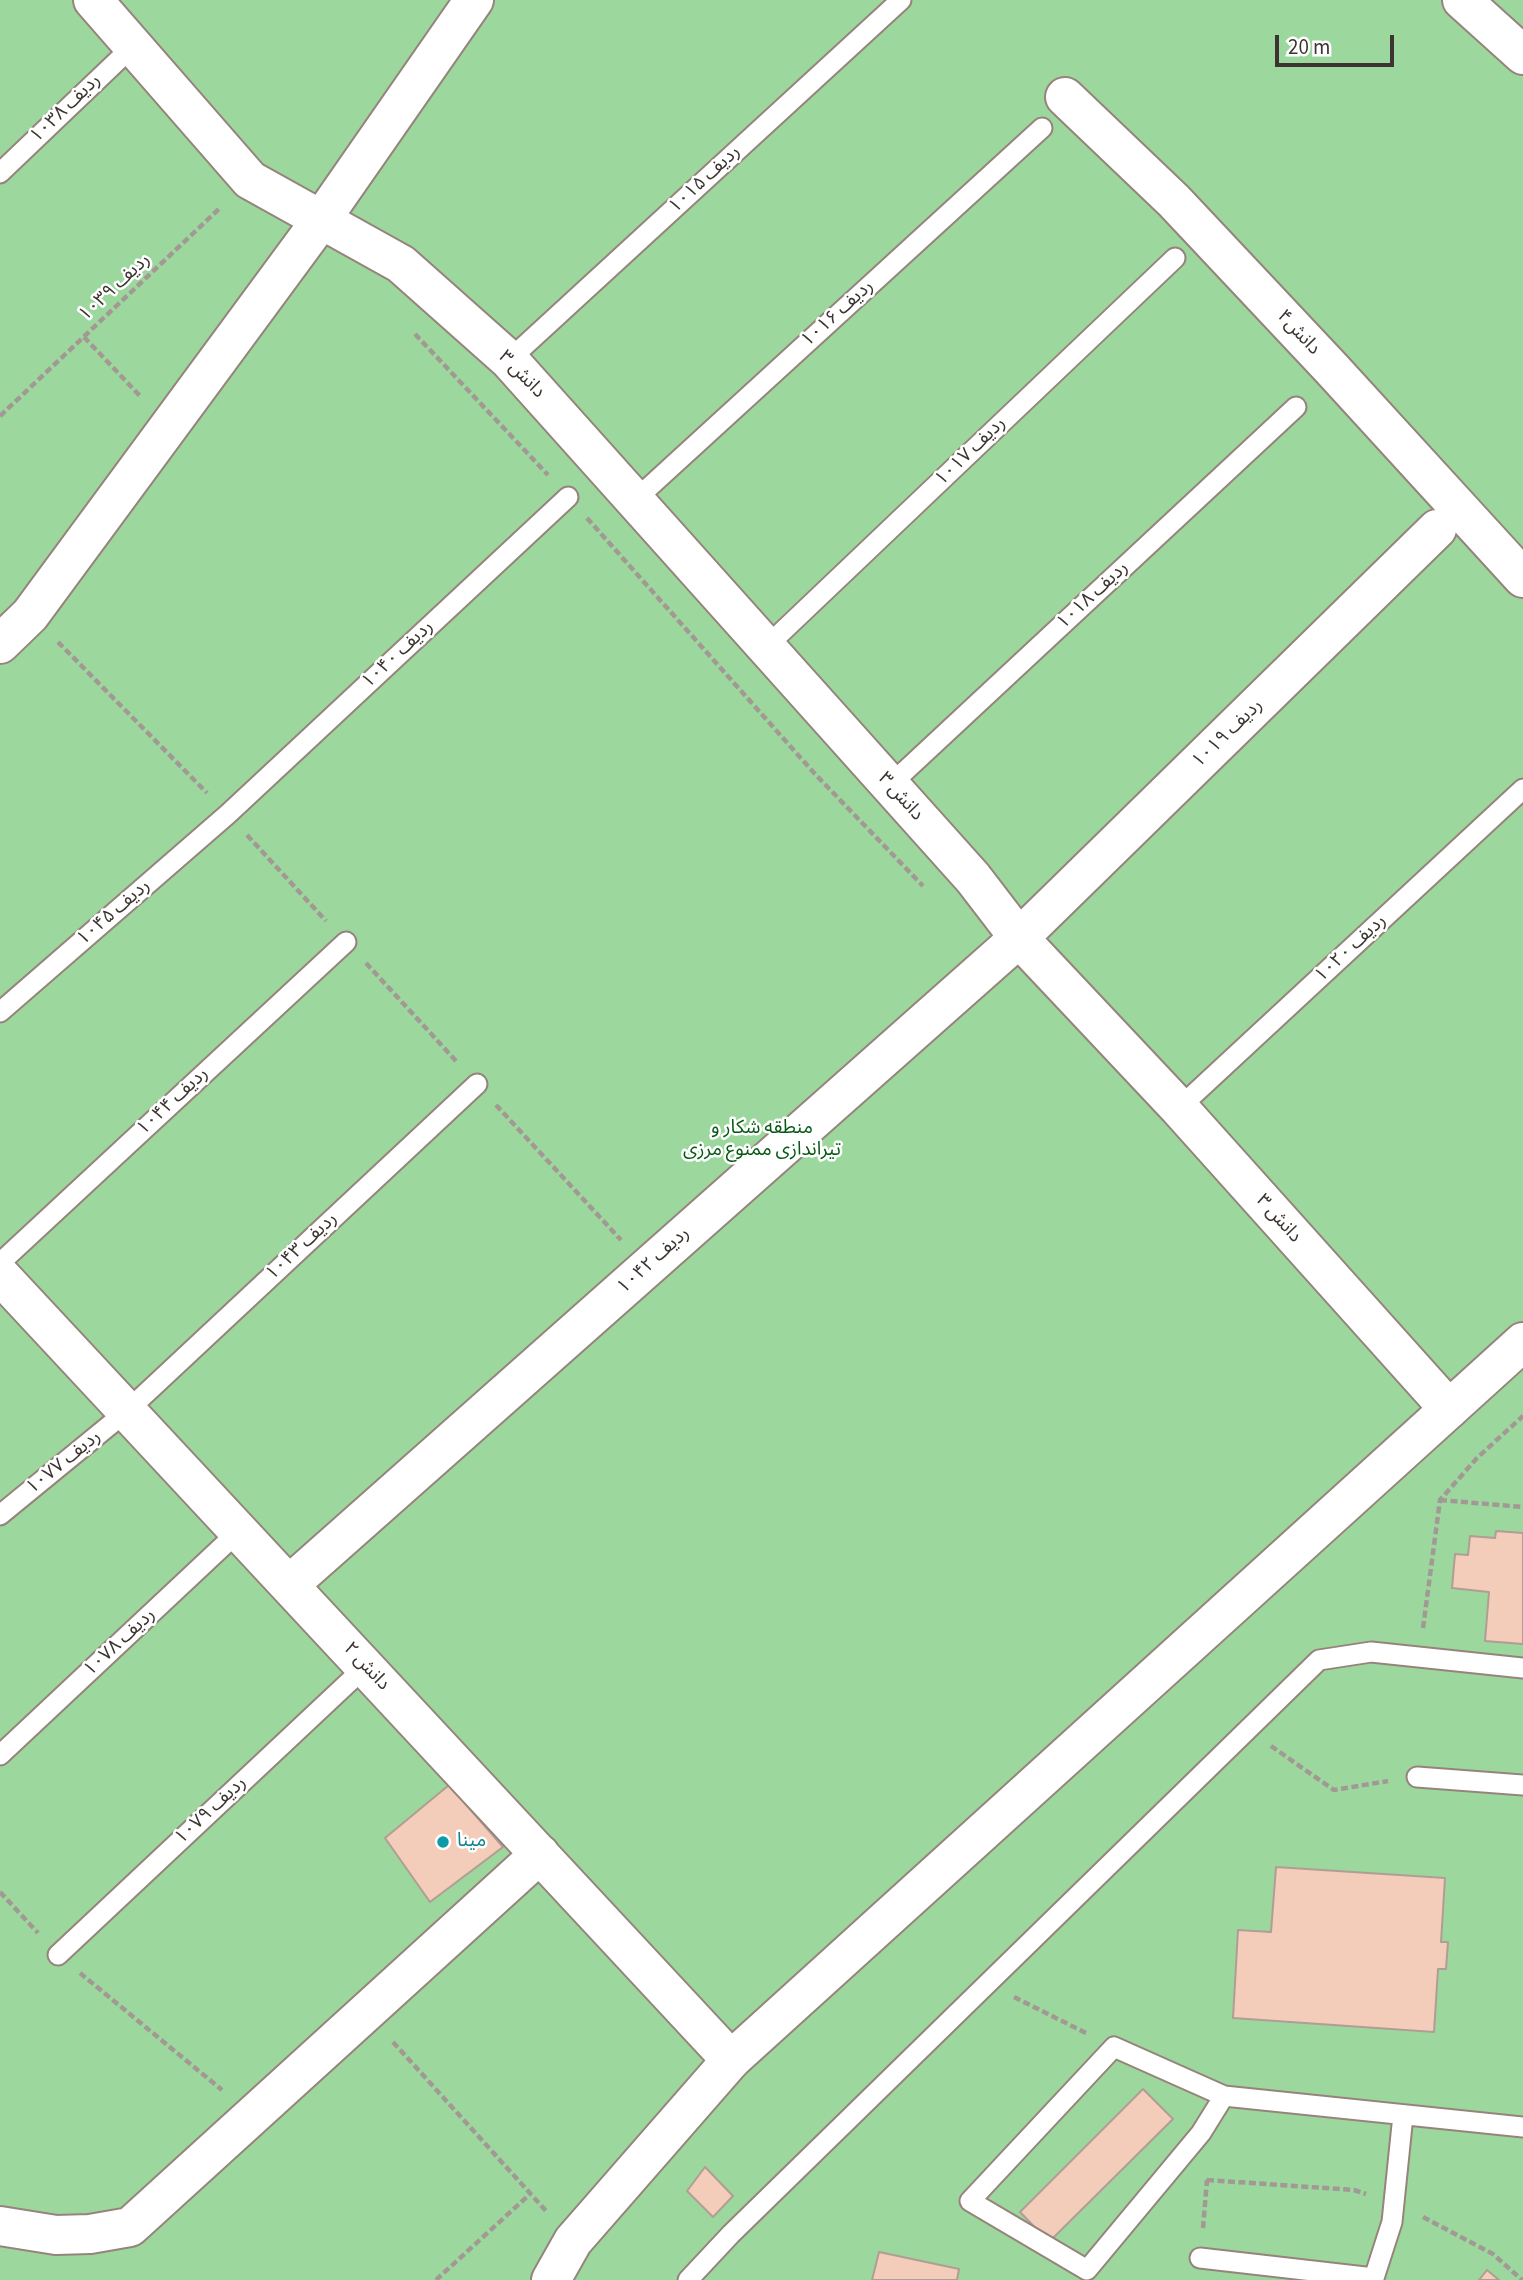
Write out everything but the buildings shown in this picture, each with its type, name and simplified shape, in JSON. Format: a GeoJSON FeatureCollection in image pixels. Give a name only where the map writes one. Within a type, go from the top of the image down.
{"type":"FeatureCollection","features":[{"type":"Feature","properties":{"kind":"street","name":"دانش ۳"},"geometry":{"type":"LineString","coordinates":[[93,0],[250,180],[401,264],[509,360],[973,878],[1019,938],[1179,1108],[1449,1409]]}},
{"type":"Feature","properties":{"kind":"street"},"geometry":{"type":"LineString","coordinates":[[0,644],[30,614],[321,220],[474,0]]}},
{"type":"Feature","properties":{"kind":"street"},"geometry":{"type":"LineString","coordinates":[[1462,0],[1523,55]]}},
{"type":"Feature","properties":{"kind":"street","name":"دانش۴"},"geometry":{"type":"LineString","coordinates":[[1065,97],[1174,201],[1523,578]]}},
{"type":"Feature","properties":{"kind":"street","name":"ردیف ۱۰۱۹"},"geometry":{"type":"LineString","coordinates":[[1019,938],[1437,529]]}},
{"type":"Feature","properties":{"kind":"street","name":"ردیف ۱۰۴۲"},"geometry":{"type":"LineString","coordinates":[[289,1585],[1019,938]]}},
{"type":"Feature","properties":{"kind":"street","name":"دانش ۲"},"geometry":{"type":"LineString","coordinates":[[0,1275],[731,2060]]}},
{"type":"Feature","properties":{"kind":"street"},"geometry":{"type":"LineString","coordinates":[[551,2280],[573,2241],[731,2060],[1523,1342]]}},
{"type":"Feature","properties":{"kind":"street"},"geometry":{"type":"LineString","coordinates":[[0,2226],[56,2235],[90,2234],[130,2227],[540,1854]]}},
{"type":"Feature","properties":{"kind":"lane","name":"ردیف ۱۰۱۵"},"geometry":{"type":"LineString","coordinates":[[509,360],[901,0]]}},
{"type":"Feature","properties":{"kind":"lane","name":"ردیف ۱۰۳۸"},"geometry":{"type":"LineString","coordinates":[[0,173],[133,46]]}},
{"type":"Feature","properties":{"kind":"lane","name":"ردیف ۱۰۱۶"},"geometry":{"type":"LineString","coordinates":[[635,500],[1042,128]]}},
{"type":"Feature","properties":{"kind":"lane","name":"ردیف ۱۰۱۷"},"geometry":{"type":"LineString","coordinates":[[766,647],[1175,258]]}},
{"type":"Feature","properties":{"kind":"lane","name":"ردیف ۱۰۱۸"},"geometry":{"type":"LineString","coordinates":[[890,785],[1296,407]]}},
{"type":"Feature","properties":{"kind":"lane","name":"ردیف ۱۰۴۰"},"geometry":{"type":"LineString","coordinates":[[228,814],[568,497]]}},
{"type":"Feature","properties":{"kind":"lane","name":"ردیف ۱۰۲۰"},"geometry":{"type":"LineString","coordinates":[[1179,1108],[1523,789]]}},
{"type":"Feature","properties":{"kind":"lane","name":"ردیف ۱۰۴۵"},"geometry":{"type":"LineString","coordinates":[[0,1012],[228,814]]}},
{"type":"Feature","properties":{"kind":"lane","name":"ردیف ۱۰۴۴"},"geometry":{"type":"LineString","coordinates":[[0,1262],[346,942]]}},
{"type":"Feature","properties":{"kind":"lane","name":"ردیف ۱۰۴۳"},"geometry":{"type":"LineString","coordinates":[[127,1411],[477,1084]]}},
{"type":"Feature","properties":{"kind":"lane","name":"ردیف ۱۰۷۷"},"geometry":{"type":"LineString","coordinates":[[0,1515],[127,1411]]}},
{"type":"Feature","properties":{"kind":"lane","name":"ردیف ۱۰۷۸"},"geometry":{"type":"LineString","coordinates":[[0,1755],[239,1531]]}},
{"type":"Feature","properties":{"kind":"lane"},"geometry":{"type":"LineString","coordinates":[[688,2280],[731,2234],[1319,1660],[1371,1652],[1523,1668]]}},
{"type":"Feature","properties":{"kind":"lane","name":"ردیف ۱۰۷۹"},"geometry":{"type":"LineString","coordinates":[[58,1955],[365,1667]]}},
{"type":"Feature","properties":{"kind":"lane"},"geometry":{"type":"LineString","coordinates":[[1417,1777],[1523,1785]]}},
{"type":"Feature","properties":{"kind":"lane"},"geometry":{"type":"LineString","coordinates":[[1224,2096],[1201,2133],[1087,2270],[970,2201],[1114,2047],[1224,2096],[1523,2127]]}},
{"type":"Feature","properties":{"kind":"lane"},"geometry":{"type":"LineString","coordinates":[[1200,2259],[1374,2278],[1392,2222],[1403,2115]]}},
{"type":"Feature","properties":{"kind":"path","name":"ردیف ۱۰۳۹"},"geometry":{"type":"LineString","coordinates":[[0,416],[250,180]]}},
{"type":"Feature","properties":{"kind":"path"},"geometry":{"type":"LineString","coordinates":[[411,330],[568,497],[815,774],[938,902],[973,878]]}},
{"type":"Feature","properties":{"kind":"path"},"geometry":{"type":"LineString","coordinates":[[84,337],[169,426]]}},
{"type":"Feature","properties":{"kind":"path"},"geometry":{"type":"LineString","coordinates":[[1419,1657],[1440,1500],[1477,1458],[1523,1416]]}},
{"type":"Feature","properties":{"kind":"path"},"geometry":{"type":"LineString","coordinates":[[1440,1500],[1523,1507]]}},
{"type":"Feature","properties":{"kind":"path"},"geometry":{"type":"LineString","coordinates":[[1247,1730],[1334,1790],[1417,1777]]}},
{"type":"Feature","properties":{"kind":"path"},"geometry":{"type":"LineString","coordinates":[[0,1892],[58,1955],[252,2115]]}},
{"type":"Feature","properties":{"kind":"path"},"geometry":{"type":"LineString","coordinates":[[987,1984],[1114,2047]]}},
{"type":"Feature","properties":{"kind":"path"},"geometry":{"type":"LineString","coordinates":[[366,2012],[573,2241]]}},
{"type":"Feature","properties":{"kind":"path"},"geometry":{"type":"LineString","coordinates":[[1175,2164],[1207,2180],[1200,2259]]}},
{"type":"Feature","properties":{"kind":"path"},"geometry":{"type":"LineString","coordinates":[[436,2280],[530,2194]]}},
{"type":"Feature","properties":{"kind":"green space","name":"منطقه شکار و تیراندازی ممنوع مرزی"},"geometry":{"type":"Polygon","coordinates":[[[0,0],[1523,0],[1523,2280],[0,2280],[0,0]]]}},
{"type":"Feature","properties":{"kind":"place","name":"مینا"},"geometry":{"type":"Point","coordinates":[443,1842]}}]}
